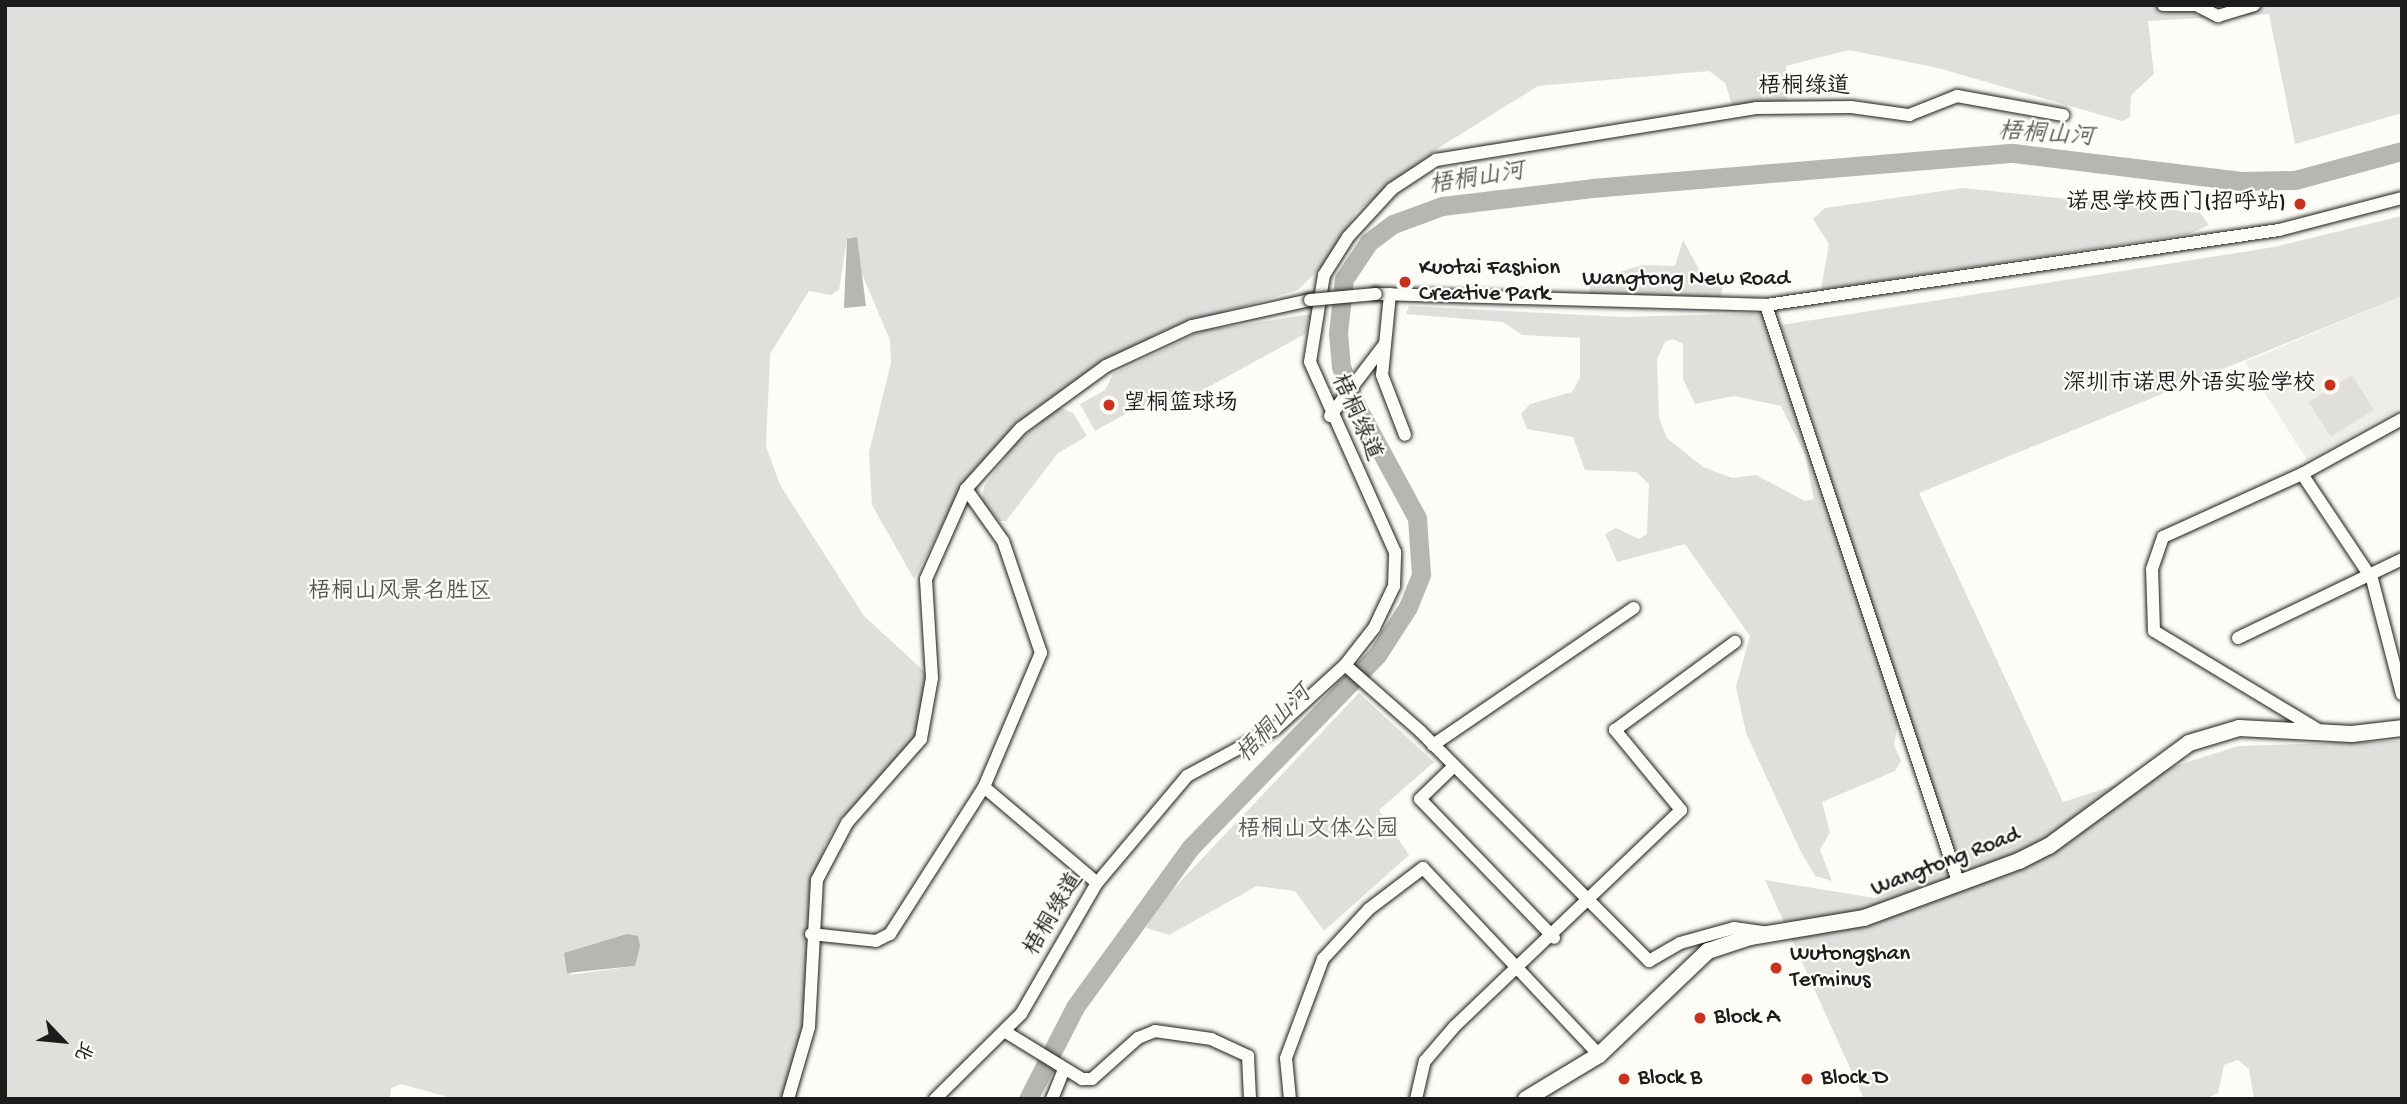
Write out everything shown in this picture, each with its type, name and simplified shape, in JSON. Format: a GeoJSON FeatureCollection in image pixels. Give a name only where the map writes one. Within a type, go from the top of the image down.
{"type":"FeatureCollection","features":[{"type":"Feature","properties":{"kind":"main road","name":"Wangtong Road"},"geometry":{"type":"LineString","coordinates":[[1526,1099],[1599,1055],[1687,966],[1729,942],[1864,918],[2049,846],[2189,743],[2239,728],[2324,733],[2402,728]]}},
{"type":"Feature","properties":{"kind":"street"},"geometry":{"type":"LineString","coordinates":[[2163,5],[2196,5],[2218,16],[2254,5]]}},
{"type":"Feature","properties":{"kind":"street","name":"梧桐绿道"},"geometry":{"type":"LineString","coordinates":[[935,1099],[1021,1014],[1097,883],[1187,776],[1276,728],[1347,667],[1374,628],[1397,562],[1334,411],[1310,362],[1324,275],[1362,221],[1436,160],[1756,108],[1851,107],[1909,115],[1957,96],[2063,115]]}},
{"type":"Feature","properties":{"kind":"street","name":"Wangtong New Road"},"geometry":{"type":"LineString","coordinates":[[788,1099],[809,1027],[811,934],[817,880],[835,841],[920,739],[932,678],[926,579],[966,489],[1021,428],[1106,366],[1192,326],[1310,300],[1390,295],[1766,305],[2279,230],[2402,198]]}},
{"type":"Feature","properties":{"kind":"street"},"geometry":{"type":"LineString","coordinates":[[1390,295],[1384,344],[1386,397],[1405,435]]}},
{"type":"Feature","properties":{"kind":"street"},"geometry":{"type":"LineString","coordinates":[[1766,305],[1958,881]]}},
{"type":"Feature","properties":{"kind":"street"},"geometry":{"type":"LineString","coordinates":[[1334,411],[1384,344]]}},
{"type":"Feature","properties":{"kind":"street"},"geometry":{"type":"LineString","coordinates":[[2324,733],[2154,631],[2152,569],[2163,537],[2302,474],[2402,418]]}},
{"type":"Feature","properties":{"kind":"street"},"geometry":{"type":"LineString","coordinates":[[2302,474],[2372,579],[2402,694]]}},
{"type":"Feature","properties":{"kind":"street"},"geometry":{"type":"LineString","coordinates":[[811,934],[876,941],[890,934],[984,788],[1041,653],[1003,541],[966,489]]}},
{"type":"Feature","properties":{"kind":"street"},"geometry":{"type":"LineString","coordinates":[[2238,638],[2372,579],[2402,559]]}},
{"type":"Feature","properties":{"kind":"street"},"geometry":{"type":"LineString","coordinates":[[1433,745],[1634,608]]}},
{"type":"Feature","properties":{"kind":"street"},"geometry":{"type":"LineString","coordinates":[[1416,1099],[1425,1061],[1554,938],[1681,810],[1615,730],[1735,642]]}},
{"type":"Feature","properties":{"kind":"street"},"geometry":{"type":"LineString","coordinates":[[1347,667],[1373,694],[1433,745],[1588,903],[1649,961],[1680,943],[1734,928],[1771,933]]}},
{"type":"Feature","properties":{"kind":"street"},"geometry":{"type":"LineString","coordinates":[[1453,767],[1420,799],[1554,938]]}},
{"type":"Feature","properties":{"kind":"street"},"geometry":{"type":"LineString","coordinates":[[984,788],[1097,883]]}},
{"type":"Feature","properties":{"kind":"street"},"geometry":{"type":"LineString","coordinates":[[1290,1099],[1286,1058],[1324,959],[1369,909],[1423,867],[1523,968],[1599,1055]]}},
{"type":"Feature","properties":{"kind":"street"},"geometry":{"type":"LineString","coordinates":[[1004,1031],[1060,1068],[1092,1079],[1138,1038],[1188,1033],[1248,1056],[1250,1099]]}},
{"type":"Feature","properties":{"kind":"street"},"geometry":{"type":"LineString","coordinates":[[1052,1099],[1060,1068]]}},
{"type":"Feature","properties":{"kind":"shaded area"},"geometry":{"type":"Polygon","coordinates":[[[857,237],[866,306],[844,308],[847,239],[857,237]]]}},
{"type":"Feature","properties":{"kind":"shaded area","name":"深圳市诺思外语实验学校"},"geometry":{"type":"Polygon","coordinates":[[[2402,296],[2402,407],[2307,460],[2245,362],[2402,296]]]}},
{"type":"Feature","properties":{"kind":"shaded area"},"geometry":{"type":"Polygon","coordinates":[[[627,934],[638,936],[640,946],[635,966],[567,973],[564,953],[627,934]]]}},
{"type":"Feature","properties":{"kind":"green space","name":"梧桐山风景名胜区"},"geometry":{"type":"Polygon","coordinates":[[[5,5],[2185,5],[2199,17],[2202,5],[2402,5],[2402,113],[2295,144],[2269,14],[2148,21],[2154,74],[2131,95],[2130,117],[2122,121],[1938,68],[1849,50],[1786,66],[1787,101],[1732,105],[1725,83],[1709,71],[1538,86],[1440,147],[1356,212],[1330,258],[1298,290],[1166,329],[1035,408],[959,493],[914,579],[872,505],[869,452],[891,363],[890,340],[847,239],[839,290],[831,295],[809,291],[770,354],[766,446],[780,485],[864,616],[927,674],[929,704],[912,754],[840,819],[825,845],[816,879],[805,1028],[784,1099],[455,1099],[401,1084],[391,1088],[390,1099],[5,1099],[5,5]],[[595,943],[570,975],[635,966],[595,943]]]}},
{"type":"Feature","properties":{"kind":"green space"},"geometry":{"type":"Polygon","coordinates":[[[1963,188],[2200,213],[2209,225],[2189,234],[1821,290],[1829,244],[1813,219],[1825,208],[1963,188]]]}},
{"type":"Feature","properties":{"kind":"green space"},"geometry":{"type":"Polygon","coordinates":[[[2402,216],[2402,296],[1919,493],[2063,802],[2238,746],[2402,741],[2402,1099],[2254,1099],[2249,1069],[2238,1060],[2224,1065],[2218,1093],[2205,1099],[1864,1099],[1765,880],[1875,898],[1955,860],[1781,325],[2274,247],[2402,216]]]}},
{"type":"Feature","properties":{"kind":"green space"},"geometry":{"type":"Polygon","coordinates":[[[1683,240],[1701,273],[1723,278],[1721,297],[1587,299],[1592,281],[1642,265],[1675,266],[1683,240]]]}},
{"type":"Feature","properties":{"kind":"green space"},"geometry":{"type":"Polygon","coordinates":[[[1409,306],[1623,317],[1766,313],[1900,714],[1894,745],[1901,761],[1895,771],[1822,802],[1830,832],[1820,850],[1832,881],[1815,876],[1800,850],[1746,733],[1736,687],[1750,636],[1685,544],[1617,562],[1605,534],[1616,528],[1639,539],[1647,534],[1649,484],[1636,472],[1585,470],[1573,437],[1527,429],[1521,414],[1530,404],[1572,392],[1580,378],[1580,338],[1522,335],[1503,322],[1406,314],[1409,306]],[[1673,339],[1665,342],[1657,359],[1659,418],[1667,438],[1703,467],[1732,478],[1756,475],[1805,501],[1814,499],[1805,455],[1781,406],[1734,396],[1695,404],[1683,379],[1683,344],[1673,339]]]}},
{"type":"Feature","properties":{"kind":"green space"},"geometry":{"type":"Polygon","coordinates":[[[1312,314],[1305,334],[1199,392],[1129,412],[1095,431],[1080,404],[1105,390],[1113,374],[1202,331],[1312,314]]]}},
{"type":"Feature","properties":{"kind":"green space"},"geometry":{"type":"Polygon","coordinates":[[[2352,375],[2374,410],[2330,437],[2309,402],[2352,375]]]}},
{"type":"Feature","properties":{"kind":"green space"},"geometry":{"type":"Polygon","coordinates":[[[1059,407],[1073,413],[1087,436],[1058,453],[1006,521],[999,521],[982,501],[984,487],[1015,444],[1059,407]]]}},
{"type":"Feature","properties":{"kind":"green space","name":"梧桐山文体公园"},"geometry":{"type":"Polygon","coordinates":[[[1359,693],[1434,762],[1379,810],[1409,855],[1324,931],[1295,891],[1257,886],[1169,935],[1146,928],[1159,904],[1359,693]]]}},
{"type":"Feature","properties":{"kind":"waterway","name":"梧桐山河"},"geometry":{"type":"LineString","coordinates":[[1028,1099],[1075,1007],[1190,848],[1377,655],[1408,607],[1421,574],[1417,518],[1357,407],[1341,367],[1338,333],[1344,279],[1369,242],[1393,224],[1442,206],[1592,188],[2013,153],[2241,181],[2295,180],[2402,151]]}},
{"type":"Feature","properties":{"kind":"place","name":"诺思学校西门(招呼站)"},"geometry":{"type":"Point","coordinates":[2300,204]}},
{"type":"Feature","properties":{"kind":"place","name":"Kuotai Fashion Creative Park"},"geometry":{"type":"Point","coordinates":[1405,282]}},
{"type":"Feature","properties":{"kind":"place","name":"深圳市诺思外语实验学校"},"geometry":{"type":"Point","coordinates":[2330,385]}},
{"type":"Feature","properties":{"kind":"place","name":"望桐篮球场"},"geometry":{"type":"Point","coordinates":[1109,405]}},
{"type":"Feature","properties":{"kind":"place","name":"Wutongshan Terminus"},"geometry":{"type":"Point","coordinates":[1776,968]}},
{"type":"Feature","properties":{"kind":"place","name":"Block A"},"geometry":{"type":"Point","coordinates":[1700,1018]}},
{"type":"Feature","properties":{"kind":"place","name":"Block B"},"geometry":{"type":"Point","coordinates":[1624,1079]}},
{"type":"Feature","properties":{"kind":"place","name":"Block D"},"geometry":{"type":"Point","coordinates":[1807,1079]}}]}
